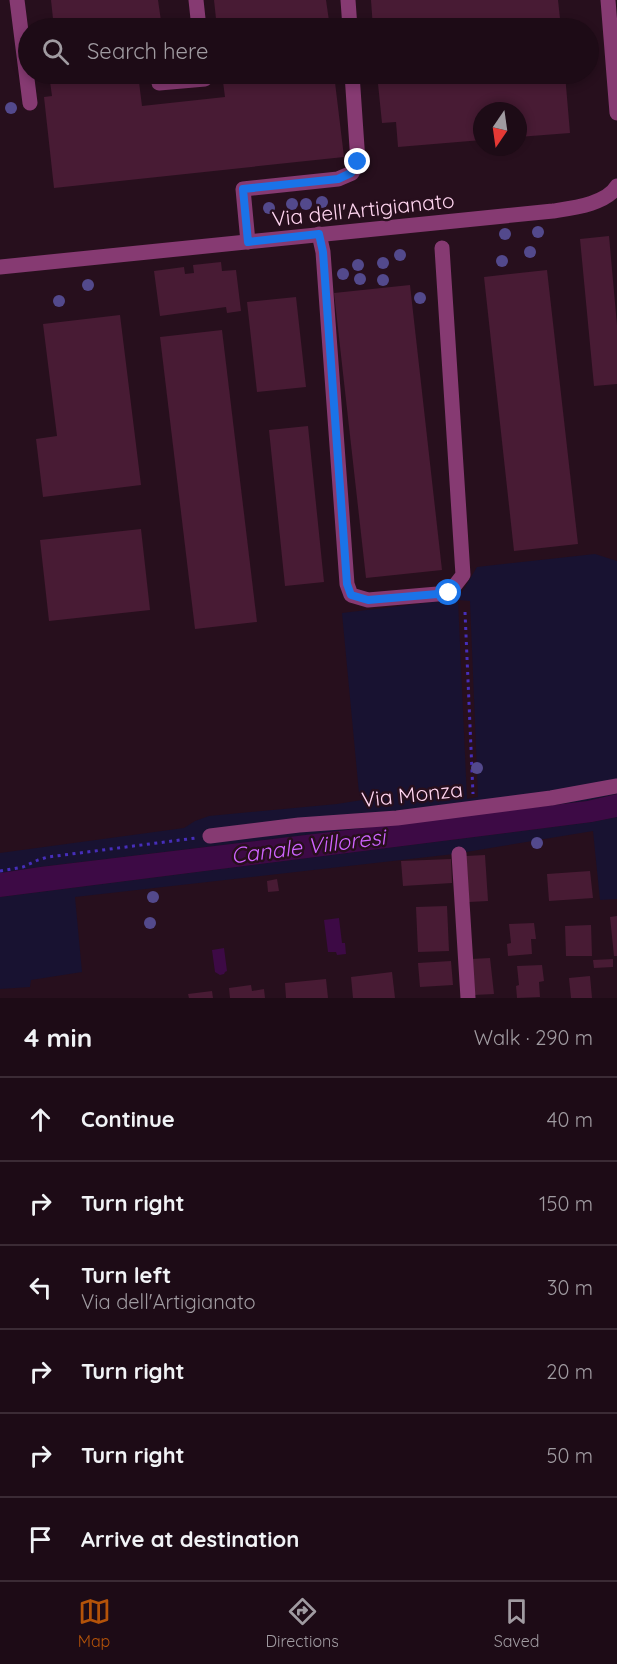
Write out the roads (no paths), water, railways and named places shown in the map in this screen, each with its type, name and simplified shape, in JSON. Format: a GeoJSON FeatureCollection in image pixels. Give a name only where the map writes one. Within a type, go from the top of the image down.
{"type":"FeatureCollection","features":[{"type":"Feature","properties":{"kind":"street"},"geometry":{"type":"LineString","coordinates":[[17,0],[19,18]]}},
{"type":"Feature","properties":{"kind":"street"},"geometry":{"type":"LineString","coordinates":[[196,0],[198,18]]}},
{"type":"Feature","properties":{"kind":"street"},"geometry":{"type":"LineString","coordinates":[[348,0],[349,18]]}},
{"type":"Feature","properties":{"kind":"street"},"geometry":{"type":"LineString","coordinates":[[608,0],[617,113]]}},
{"type":"Feature","properties":{"kind":"street"},"geometry":{"type":"LineString","coordinates":[[28,84],[30,103]]}},
{"type":"Feature","properties":{"kind":"street"},"geometry":{"type":"LineString","coordinates":[[248,242],[243,189],[338,179],[351,173],[358,162],[353,84]]}},
{"type":"Feature","properties":{"kind":"street","name":"Via dell'Artigianato"},"geometry":{"type":"LineString","coordinates":[[0,267],[553,211],[606,198],[617,186]]}},
{"type":"Feature","properties":{"kind":"street"},"geometry":{"type":"LineString","coordinates":[[319,234],[323,252],[347,584],[351,595],[368,600],[449,593],[463,575],[442,248]]}},
{"type":"Feature","properties":{"kind":"street","name":"Via Monza"},"geometry":{"type":"LineString","coordinates":[[210,836],[299,825],[397,818],[551,798],[617,786]]}},
{"type":"Feature","properties":{"kind":"street"},"geometry":{"type":"LineString","coordinates":[[459,854],[468,998]]}},
{"type":"Feature","properties":{"kind":"water","name":"Canale Villoresi"},"geometry":{"type":"Polygon","coordinates":[[[617,794],[617,817],[592,822],[0,897],[0,873],[587,801],[617,794]]]}},
{"type":"Feature","properties":{"kind":"water"},"geometry":{"type":"Polygon","coordinates":[[[339,918],[342,943],[345,943],[346,954],[337,955],[336,952],[328,952],[324,920],[339,918]]]}},
{"type":"Feature","properties":{"kind":"water"},"geometry":{"type":"Polygon","coordinates":[[[224,948],[227,971],[220,975],[215,972],[212,950],[224,948]]]}}]}
